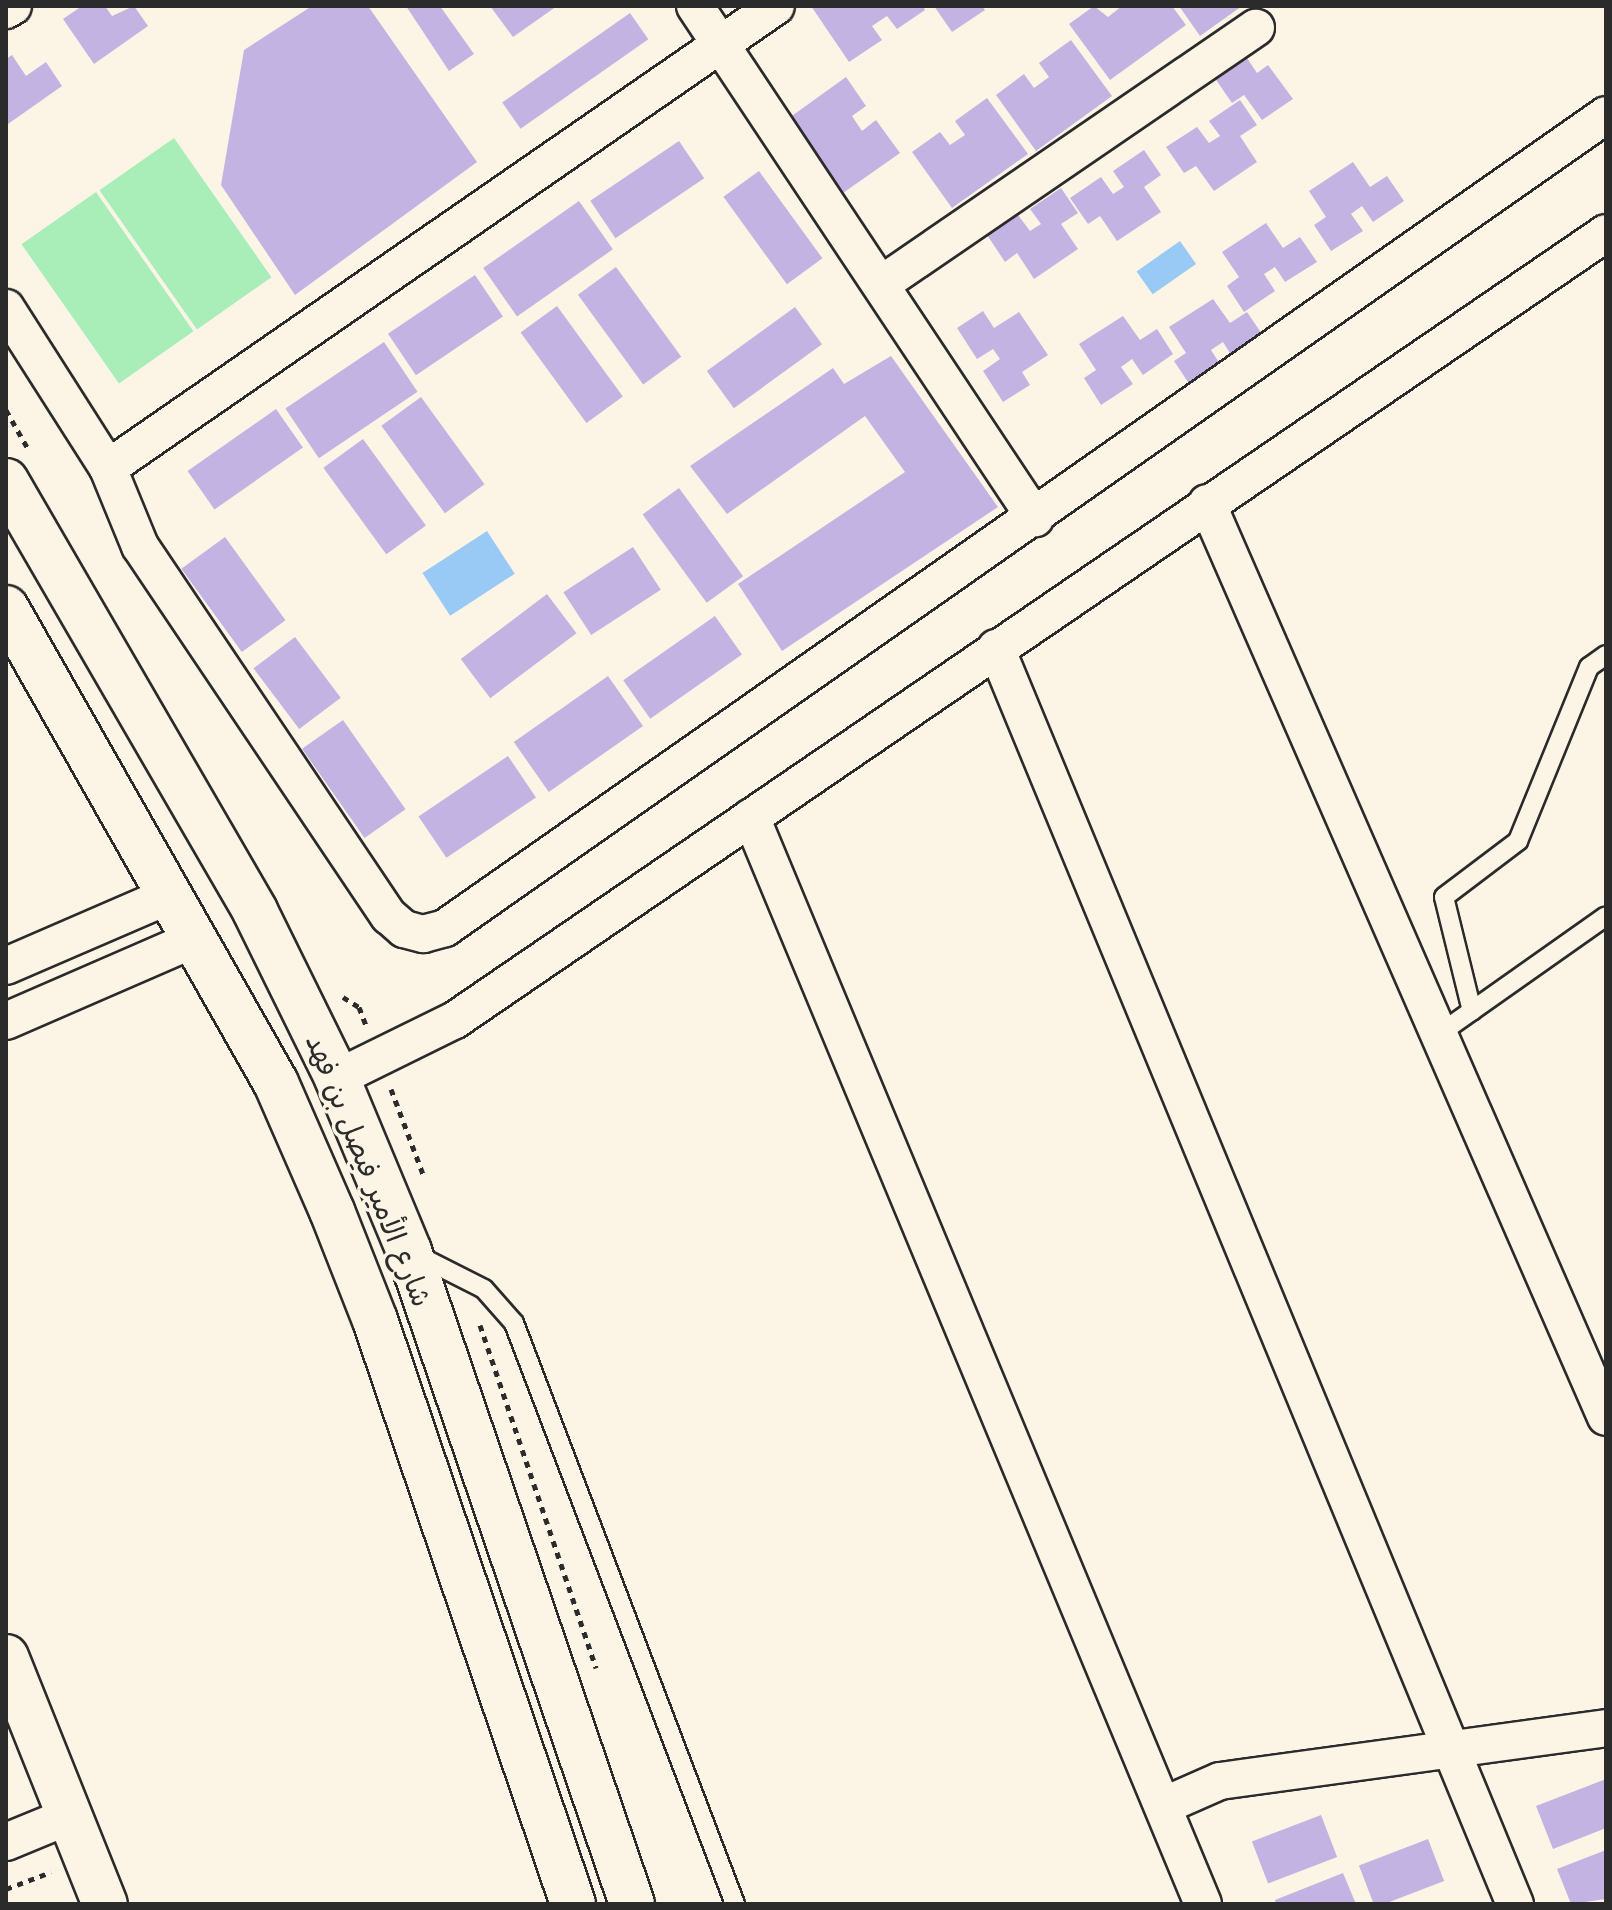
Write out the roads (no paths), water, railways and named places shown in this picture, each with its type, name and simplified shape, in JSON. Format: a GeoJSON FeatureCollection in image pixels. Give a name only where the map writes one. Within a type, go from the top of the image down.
{"type":"FeatureCollection","features":[{"type":"Feature","properties":{"kind":"main road","name":"شارع الأمير فيصل بن فهد"},"geometry":{"type":"LineString","coordinates":[[6,481],[255,911],[337,1078],[409,1251],[632,1904]]}},
{"type":"Feature","properties":{"kind":"main road","name":"شارع الأمير فيصل بن فهد"},"geometry":{"type":"LineString","coordinates":[[6,608],[172,894],[276,1083],[375,1320],[573,1904]]}},
{"type":"Feature","properties":{"kind":"main road"},"geometry":{"type":"LineString","coordinates":[[6,1657],[18,1725],[69,1816],[105,1904]]}},
{"type":"Feature","properties":{"kind":"street"},"geometry":{"type":"LineString","coordinates":[[6,10],[13,6]]}},
{"type":"Feature","properties":{"kind":"street"},"geometry":{"type":"LineString","coordinates":[[695,6],[883,283],[1035,518]]}},
{"type":"Feature","properties":{"kind":"street"},"geometry":{"type":"LineString","coordinates":[[108,468],[776,6]]}},
{"type":"Feature","properties":{"kind":"street"},"geometry":{"type":"LineString","coordinates":[[883,283],[1256,28]]}},
{"type":"Feature","properties":{"kind":"street"},"geometry":{"type":"LineString","coordinates":[[6,308],[108,468],[140,546],[389,916],[404,929],[423,934],[445,928],[1035,518],[1606,115]]}},
{"type":"Feature","properties":{"kind":"street"},"geometry":{"type":"LineString","coordinates":[[337,1078],[455,1020],[1606,233]]}},
{"type":"Feature","properties":{"kind":"street"},"geometry":{"type":"LineString","coordinates":[[1207,503],[1606,1417]]}},
{"type":"Feature","properties":{"kind":"street"},"geometry":{"type":"LineString","coordinates":[[996,648],[1515,1904]]}},
{"type":"Feature","properties":{"kind":"street"},"geometry":{"type":"LineString","coordinates":[[751,817],[1203,1904]]}},
{"type":"Feature","properties":{"kind":"street"},"geometry":{"type":"LineString","coordinates":[[6,966],[172,894]]}},
{"type":"Feature","properties":{"kind":"street"},"geometry":{"type":"LineString","coordinates":[[6,1021],[197,938]]}},
{"type":"Feature","properties":{"kind":"street"},"geometry":{"type":"LineString","coordinates":[[1163,1806],[1220,1781],[1606,1728]]}},
{"type":"Feature","properties":{"kind":"street"},"geometry":{"type":"LineString","coordinates":[[6,1842],[69,1816]]}},
{"type":"Feature","properties":{"kind":"lane"},"geometry":{"type":"LineString","coordinates":[[1472,1011],[1444,897],[1518,841],[1589,667],[1606,655]]}},
{"type":"Feature","properties":{"kind":"lane"},"geometry":{"type":"LineString","coordinates":[[1439,1034],[1606,916]]}},
{"type":"Feature","properties":{"kind":"lane"},"geometry":{"type":"LineString","coordinates":[[409,1251],[484,1289],[514,1323],[735,1904]]}},
{"type":"Feature","properties":{"kind":"water"},"geometry":{"type":"Polygon","coordinates":[[[1180,241],[1196,264],[1153,294],[1137,271],[1180,241]]]}},
{"type":"Feature","properties":{"kind":"water"},"geometry":{"type":"Polygon","coordinates":[[[487,531],[515,574],[450,616],[422,573],[487,531]]]}}]}
